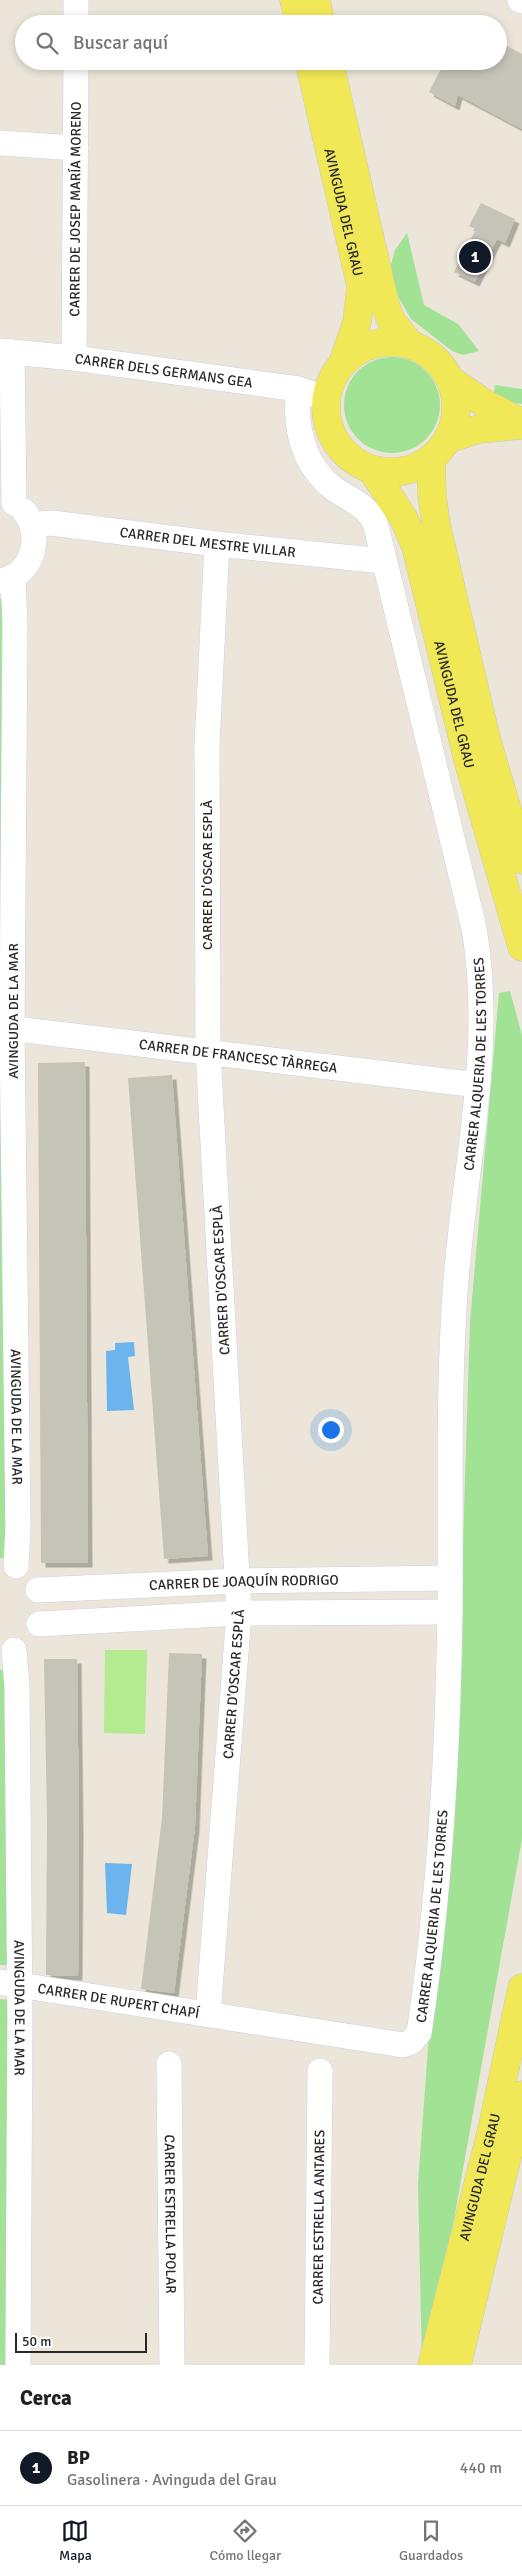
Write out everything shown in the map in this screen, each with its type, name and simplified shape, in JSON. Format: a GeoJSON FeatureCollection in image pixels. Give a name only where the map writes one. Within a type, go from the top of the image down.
{"type":"FeatureCollection","features":[{"type":"Feature","properties":{"kind":"main road"},"geometry":{"type":"LineString","coordinates":[[294,0],[298,15]]}},
{"type":"Feature","properties":{"kind":"main road"},"geometry":{"type":"LineString","coordinates":[[316,0],[319,15]]}},
{"type":"Feature","properties":{"kind":"main road","name":"AVINGUDA DEL GRAU"},"geometry":{"type":"LineString","coordinates":[[311,70],[361,286],[356,322],[343,363]]}},
{"type":"Feature","properties":{"kind":"main road","name":"AVINGUDA DEL GRAU"},"geometry":{"type":"LineString","coordinates":[[331,70],[386,308],[392,322],[411,345]]}},
{"type":"Feature","properties":{"kind":"main road"},"geometry":{"type":"LineString","coordinates":[[452,382],[456,404],[455,422],[448,439],[430,459],[413,469],[392,473],[372,470],[356,462],[342,450],[332,435],[326,417],[326,399],[332,380],[343,363],[357,351],[375,344],[393,342],[411,345],[438,361],[452,382],[484,403],[522,424]]}},
{"type":"Feature","properties":{"kind":"main road"},"geometry":{"type":"LineString","coordinates":[[448,439],[479,429],[522,424]]}},
{"type":"Feature","properties":{"kind":"main road","name":"AVINGUDA DEL GRAU"},"geometry":{"type":"LineString","coordinates":[[430,459],[436,524],[486,738],[522,860]]}},
{"type":"Feature","properties":{"kind":"main road","name":"AVINGUDA DEL GRAU"},"geometry":{"type":"LineString","coordinates":[[372,470],[404,519],[416,547],[468,764],[522,947]]}},
{"type":"Feature","properties":{"kind":"main road","name":"AVINGUDA DEL GRAU"},"geometry":{"type":"LineString","coordinates":[[432,2365],[492,2129],[522,1988]]}},
{"type":"Feature","properties":{"kind":"main road","name":"AVINGUDA DEL GRAU"},"geometry":{"type":"LineString","coordinates":[[457,2365],[522,2095]]}},
{"type":"Feature","properties":{"kind":"street"},"geometry":{"type":"LineString","coordinates":[[76,0],[76,15]]}},
{"type":"Feature","properties":{"kind":"street","name":"CARRER DE JOSEP MARÍA MORENO"},"geometry":{"type":"LineString","coordinates":[[74,358],[76,70]]}},
{"type":"Feature","properties":{"kind":"street"},"geometry":{"type":"LineString","coordinates":[[0,143],[76,148]]}},
{"type":"Feature","properties":{"kind":"street"},"geometry":{"type":"LineString","coordinates":[[6,352],[7,500],[28,516],[33,525],[35,537],[32,554],[22,570],[6,579]]}},
{"type":"Feature","properties":{"kind":"street","name":"CARRER DELS GERMANS GEA"},"geometry":{"type":"LineString","coordinates":[[6,352],[74,358],[298,389],[326,399]]}},
{"type":"Feature","properties":{"kind":"street"},"geometry":{"type":"LineString","coordinates":[[298,389],[297,423],[308,457],[317,471],[332,487],[359,504],[370,514],[376,526],[384,561]]}},
{"type":"Feature","properties":{"kind":"street","name":"CARRER DEL MESTRE VILLAR"},"geometry":{"type":"LineString","coordinates":[[33,525],[51,522],[217,544],[384,561]]}},
{"type":"Feature","properties":{"kind":"street","name":"CARRER D'OSCAR ESPLÀ"},"geometry":{"type":"LineString","coordinates":[[208,2014],[239,1613],[208,1052],[207,745],[217,544]]}},
{"type":"Feature","properties":{"kind":"street","name":"CARRER ALQUERIA DE LES TORRES"},"geometry":{"type":"LineString","coordinates":[[208,2014],[404,2045],[411,2042],[419,2033],[439,1848],[446,1740],[450,1612],[454,1309],[482,1053],[482,986],[474,928],[384,561]]}},
{"type":"Feature","properties":{"kind":"street","name":"AVINGUDA DE LA MAR"},"geometry":{"type":"LineString","coordinates":[[6,579],[15,632],[6,1028],[18,1528],[8,1564]]}},
{"type":"Feature","properties":{"kind":"street","name":"CARRER DE FRANCESC TÀRREGA"},"geometry":{"type":"LineString","coordinates":[[6,1028],[478,1085]]}},
{"type":"Feature","properties":{"kind":"street"},"geometry":{"type":"LineString","coordinates":[[7,1652],[33,1634],[39,1624],[42,1606],[33,1580],[8,1564]]}},
{"type":"Feature","properties":{"kind":"street","name":"CARRER DE JOAQUÍN RODRIGO"},"geometry":{"type":"LineString","coordinates":[[38,1590],[238,1581],[450,1578]]}},
{"type":"Feature","properties":{"kind":"street"},"geometry":{"type":"LineString","coordinates":[[39,1624],[239,1613],[450,1612]]}},
{"type":"Feature","properties":{"kind":"street","name":"AVINGUDA DE LA MAR"},"geometry":{"type":"LineString","coordinates":[[7,1652],[17,1686],[10,1984],[18,2365]]}},
{"type":"Feature","properties":{"kind":"street","name":"CARRER DE RUPERT CHAPÍ"},"geometry":{"type":"LineString","coordinates":[[10,1984],[208,2014]]}},
{"type":"Feature","properties":{"kind":"street","name":"CARRER ESTRELLA POLAR"},"geometry":{"type":"LineString","coordinates":[[169,2064],[172,2365]]}},
{"type":"Feature","properties":{"kind":"street","name":"CARRER ESTRELLA ANTARES"},"geometry":{"type":"LineString","coordinates":[[317,2365],[320,2071]]}},
{"type":"Feature","properties":{"kind":"green space"},"geometry":{"type":"Polygon","coordinates":[[[407,233],[424,305],[458,324],[479,351],[463,355],[452,351],[411,319],[396,293],[390,268],[395,250],[407,233]]]}},
{"type":"Feature","properties":{"kind":"green space"},"geometry":{"type":"Polygon","coordinates":[[[392,357],[410,361],[426,371],[436,387],[440,405],[436,423],[426,439],[410,449],[392,453],[374,449],[358,439],[348,423],[344,405],[348,387],[358,371],[374,361],[392,357]]]}},
{"type":"Feature","properties":{"kind":"green space"},"geometry":{"type":"Polygon","coordinates":[[[495,385],[522,389],[522,404],[508,402],[494,394],[495,385]]]}},
{"type":"Feature","properties":{"kind":"green space"},"geometry":{"type":"Polygon","coordinates":[[[0,599],[8,599],[0,1016],[0,599]]]}},
{"type":"Feature","properties":{"kind":"green space"},"geometry":{"type":"Polygon","coordinates":[[[510,991],[522,1035],[522,1839],[453,2225],[422,2365],[418,2183],[461,1605],[470,1322],[499,993],[510,991]]]}},
{"type":"Feature","properties":{"kind":"green space"},"geometry":{"type":"Polygon","coordinates":[[[0,1047],[7,1558],[0,1558],[0,1047]]]}},
{"type":"Feature","properties":{"kind":"green space"},"geometry":{"type":"Polygon","coordinates":[[[105,1650],[147,1650],[145,1734],[104,1733],[105,1650]]]}},
{"type":"Feature","properties":{"kind":"green space"},"geometry":{"type":"Polygon","coordinates":[[[0,1670],[6,1670],[8,1965],[0,1965],[0,1670]]]}},
{"type":"Feature","properties":{"kind":"green space"},"geometry":{"type":"Polygon","coordinates":[[[0,1999],[9,2000],[8,2365],[0,2365],[0,1999]]]}},
{"type":"Feature","properties":{"kind":"water"},"geometry":{"type":"Polygon","coordinates":[[[134,1342],[135,1356],[128,1357],[134,1410],[107,1411],[106,1351],[115,1350],[115,1343],[134,1342]]]}},
{"type":"Feature","properties":{"kind":"water"},"geometry":{"type":"Polygon","coordinates":[[[105,1863],[132,1864],[126,1915],[107,1913],[105,1863]]]}},
{"type":"Feature","properties":{"kind":"building"},"geometry":{"type":"Polygon","coordinates":[[[507,46],[522,54],[522,129],[458,95],[455,106],[429,92],[440,70],[507,70],[507,46]]]}},
{"type":"Feature","properties":{"kind":"building"},"geometry":{"type":"Polygon","coordinates":[[[481,203],[515,219],[505,243],[497,239],[475,282],[454,272],[476,229],[469,226],[481,203]]]}},
{"type":"Feature","properties":{"kind":"building"},"geometry":{"type":"Polygon","coordinates":[[[85,1062],[88,1563],[41,1563],[38,1063],[85,1062]]]}},
{"type":"Feature","properties":{"kind":"building"},"geometry":{"type":"Polygon","coordinates":[[[172,1075],[208,1556],[164,1559],[128,1078],[172,1075]]]}},
{"type":"Feature","properties":{"kind":"building"},"geometry":{"type":"Polygon","coordinates":[[[169,1653],[202,1654],[195,1827],[174,1993],[141,1989],[162,1818],[169,1653]]]}},
{"type":"Feature","properties":{"kind":"building"},"geometry":{"type":"Polygon","coordinates":[[[44,1659],[77,1659],[78,1976],[46,1975],[47,1820],[44,1659]]]}},
{"type":"Feature","properties":{"kind":"place","name":"BP"},"geometry":{"type":"Point","coordinates":[475,257]}}]}
